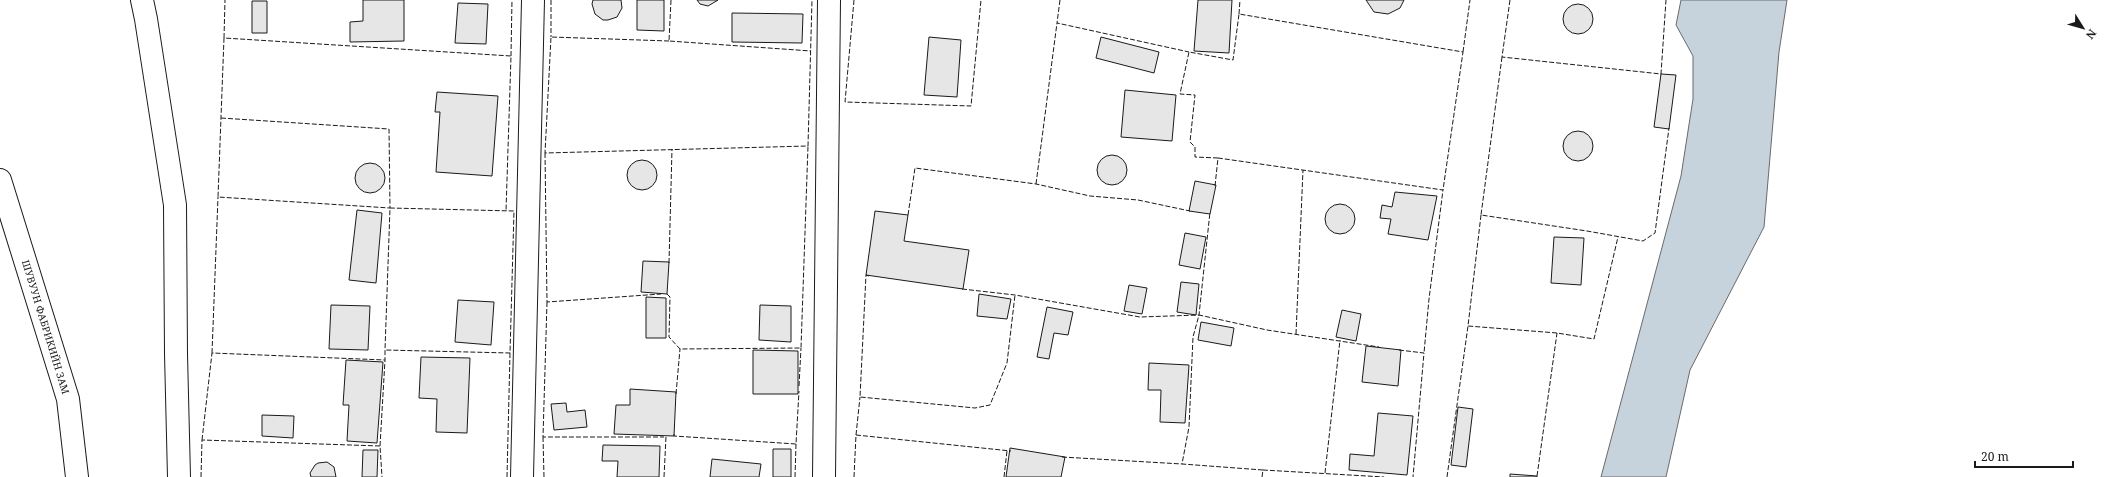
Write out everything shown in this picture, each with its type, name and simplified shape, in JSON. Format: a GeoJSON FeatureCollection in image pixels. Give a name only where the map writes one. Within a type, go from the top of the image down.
{"type":"FeatureCollection","features":[{"type":"Feature","properties":{"kind":"street"},"geometry":{"type":"LineString","coordinates":[[142,0],[175,205],[179,477]]}},
{"type":"Feature","properties":{"kind":"street"},"geometry":{"type":"LineString","coordinates":[[522,477],[533,0]]}},
{"type":"Feature","properties":{"kind":"street"},"geometry":{"type":"LineString","coordinates":[[824,477],[829,0]]}},
{"type":"Feature","properties":{"kind":"street","name":"ШУВУУН ФАБРИКИЙН ЗАМ"},"geometry":{"type":"LineString","coordinates":[[0,180],[68,399],[77,477]]}},
{"type":"Feature","properties":{"kind":"shaded area"},"geometry":{"type":"Polygon","coordinates":[[[1681,0],[1787,0],[1779,52],[1764,227],[1690,370],[1666,477],[1601,477],[1681,176],[1693,99],[1693,56],[1676,25],[1681,0]]]}},
{"type":"Feature","properties":{"kind":"building"},"geometry":{"type":"Polygon","coordinates":[[[363,0],[404,0],[404,41],[350,42],[350,22],[363,21],[363,0]]]}},
{"type":"Feature","properties":{"kind":"building"},"geometry":{"type":"Polygon","coordinates":[[[593,0],[621,0],[622,8],[617,17],[603,20],[595,14],[592,4],[593,0]]]}},
{"type":"Feature","properties":{"kind":"building"},"geometry":{"type":"Polygon","coordinates":[[[637,0],[664,0],[664,31],[637,30],[637,0]]]}},
{"type":"Feature","properties":{"kind":"building"},"geometry":{"type":"Polygon","coordinates":[[[697,0],[718,0],[708,6],[700,4],[697,0]]]}},
{"type":"Feature","properties":{"kind":"building"},"geometry":{"type":"Polygon","coordinates":[[[1198,0],[1232,0],[1229,53],[1194,51],[1198,0]]]}},
{"type":"Feature","properties":{"kind":"building"},"geometry":{"type":"Polygon","coordinates":[[[1366,0],[1404,0],[1400,8],[1388,14],[1374,12],[1366,0]]]}},
{"type":"Feature","properties":{"kind":"building"},"geometry":{"type":"Polygon","coordinates":[[[252,1],[267,1],[267,33],[252,33],[252,1]]]}},
{"type":"Feature","properties":{"kind":"building"},"geometry":{"type":"Polygon","coordinates":[[[458,3],[488,4],[486,44],[455,43],[458,3]]]}},
{"type":"Feature","properties":{"kind":"building"},"geometry":{"type":"Polygon","coordinates":[[[1578,4],[1589,8],[1593,19],[1589,30],[1578,34],[1567,30],[1563,19],[1567,8],[1578,4]]]}},
{"type":"Feature","properties":{"kind":"building"},"geometry":{"type":"Polygon","coordinates":[[[732,13],[803,14],[802,43],[732,42],[732,13]]]}},
{"type":"Feature","properties":{"kind":"building"},"geometry":{"type":"Polygon","coordinates":[[[929,37],[961,40],[957,97],[924,95],[929,37]]]}},
{"type":"Feature","properties":{"kind":"building"},"geometry":{"type":"Polygon","coordinates":[[[1101,37],[1159,52],[1154,73],[1096,58],[1101,37]]]}},
{"type":"Feature","properties":{"kind":"building"},"geometry":{"type":"Polygon","coordinates":[[[1661,74],[1676,75],[1669,129],[1654,127],[1661,74]]]}},
{"type":"Feature","properties":{"kind":"building"},"geometry":{"type":"Polygon","coordinates":[[[1125,90],[1176,95],[1172,141],[1121,137],[1125,90]]]}},
{"type":"Feature","properties":{"kind":"building"},"geometry":{"type":"Polygon","coordinates":[[[437,92],[498,96],[492,176],[436,172],[440,112],[435,112],[437,92]]]}},
{"type":"Feature","properties":{"kind":"building"},"geometry":{"type":"Polygon","coordinates":[[[1578,131],[1589,135],[1593,146],[1589,157],[1578,161],[1567,157],[1563,146],[1567,135],[1578,131]]]}},
{"type":"Feature","properties":{"kind":"building"},"geometry":{"type":"Polygon","coordinates":[[[1112,155],[1123,159],[1127,170],[1123,181],[1112,185],[1101,181],[1097,170],[1101,159],[1112,155]]]}},
{"type":"Feature","properties":{"kind":"building"},"geometry":{"type":"Polygon","coordinates":[[[642,160],[653,164],[657,175],[653,186],[642,190],[631,186],[627,175],[631,164],[642,160]]]}},
{"type":"Feature","properties":{"kind":"building"},"geometry":{"type":"Polygon","coordinates":[[[370,163],[381,167],[385,178],[381,189],[370,193],[359,189],[355,178],[359,167],[370,163]]]}},
{"type":"Feature","properties":{"kind":"building"},"geometry":{"type":"Polygon","coordinates":[[[1195,181],[1216,185],[1210,214],[1189,211],[1195,181]]]}},
{"type":"Feature","properties":{"kind":"building"},"geometry":{"type":"Polygon","coordinates":[[[1395,192],[1437,196],[1428,240],[1388,234],[1391,219],[1380,218],[1382,205],[1392,207],[1395,192]]]}},
{"type":"Feature","properties":{"kind":"building"},"geometry":{"type":"Polygon","coordinates":[[[1340,204],[1351,208],[1355,219],[1351,230],[1340,234],[1329,230],[1325,219],[1329,208],[1340,204]]]}},
{"type":"Feature","properties":{"kind":"building"},"geometry":{"type":"Polygon","coordinates":[[[357,210],[382,213],[376,283],[349,280],[357,210]]]}},
{"type":"Feature","properties":{"kind":"building"},"geometry":{"type":"Polygon","coordinates":[[[875,211],[908,215],[904,241],[969,250],[963,289],[866,275],[875,211]]]}},
{"type":"Feature","properties":{"kind":"building"},"geometry":{"type":"Polygon","coordinates":[[[1185,233],[1206,237],[1200,269],[1179,265],[1185,233]]]}},
{"type":"Feature","properties":{"kind":"building"},"geometry":{"type":"Polygon","coordinates":[[[1554,237],[1584,238],[1581,285],[1551,283],[1554,237]]]}},
{"type":"Feature","properties":{"kind":"building"},"geometry":{"type":"Polygon","coordinates":[[[643,261],[669,262],[667,294],[641,292],[643,261]]]}},
{"type":"Feature","properties":{"kind":"building"},"geometry":{"type":"Polygon","coordinates":[[[1181,282],[1199,284],[1196,315],[1177,312],[1181,282]]]}},
{"type":"Feature","properties":{"kind":"building"},"geometry":{"type":"Polygon","coordinates":[[[1129,285],[1147,288],[1142,314],[1124,311],[1129,285]]]}},
{"type":"Feature","properties":{"kind":"building"},"geometry":{"type":"Polygon","coordinates":[[[979,294],[1011,299],[1007,319],[977,316],[979,294]]]}},
{"type":"Feature","properties":{"kind":"building"},"geometry":{"type":"Polygon","coordinates":[[[646,297],[666,298],[666,338],[646,338],[646,297]]]}},
{"type":"Feature","properties":{"kind":"building"},"geometry":{"type":"Polygon","coordinates":[[[458,300],[494,302],[491,345],[455,342],[458,300]]]}},
{"type":"Feature","properties":{"kind":"building"},"geometry":{"type":"Polygon","coordinates":[[[331,305],[370,306],[368,350],[329,349],[331,305]]]}},
{"type":"Feature","properties":{"kind":"building"},"geometry":{"type":"Polygon","coordinates":[[[760,305],[791,306],[791,342],[759,340],[760,305]]]}},
{"type":"Feature","properties":{"kind":"building"},"geometry":{"type":"Polygon","coordinates":[[[1047,307],[1073,312],[1068,335],[1054,333],[1049,359],[1037,357],[1047,307]]]}},
{"type":"Feature","properties":{"kind":"building"},"geometry":{"type":"Polygon","coordinates":[[[1342,310],[1361,314],[1356,341],[1336,337],[1342,310]]]}},
{"type":"Feature","properties":{"kind":"building"},"geometry":{"type":"Polygon","coordinates":[[[1201,322],[1234,328],[1231,346],[1198,340],[1201,322]]]}},
{"type":"Feature","properties":{"kind":"building"},"geometry":{"type":"Polygon","coordinates":[[[1366,346],[1401,350],[1398,386],[1362,382],[1366,346]]]}},
{"type":"Feature","properties":{"kind":"building"},"geometry":{"type":"Polygon","coordinates":[[[753,350],[798,351],[798,394],[753,394],[753,350]]]}},
{"type":"Feature","properties":{"kind":"building"},"geometry":{"type":"Polygon","coordinates":[[[421,357],[470,358],[467,433],[436,432],[437,399],[419,398],[421,357]]]}},
{"type":"Feature","properties":{"kind":"building"},"geometry":{"type":"Polygon","coordinates":[[[346,360],[383,362],[377,443],[347,441],[349,405],[343,405],[346,360]]]}},
{"type":"Feature","properties":{"kind":"building"},"geometry":{"type":"Polygon","coordinates":[[[1149,363],[1189,365],[1185,423],[1160,422],[1161,390],[1148,390],[1149,363]]]}},
{"type":"Feature","properties":{"kind":"building"},"geometry":{"type":"Polygon","coordinates":[[[630,389],[676,392],[674,436],[614,434],[616,405],[630,405],[630,389]]]}},
{"type":"Feature","properties":{"kind":"building"},"geometry":{"type":"Polygon","coordinates":[[[566,403],[567,412],[585,410],[587,427],[554,430],[551,404],[566,403]]]}},
{"type":"Feature","properties":{"kind":"building"},"geometry":{"type":"Polygon","coordinates":[[[1458,407],[1473,409],[1466,467],[1451,465],[1458,407]]]}},
{"type":"Feature","properties":{"kind":"building"},"geometry":{"type":"Polygon","coordinates":[[[1378,413],[1413,416],[1407,475],[1349,470],[1350,454],[1374,456],[1378,413]]]}},
{"type":"Feature","properties":{"kind":"building"},"geometry":{"type":"Polygon","coordinates":[[[262,415],[294,416],[293,438],[262,436],[262,415]]]}},
{"type":"Feature","properties":{"kind":"building"},"geometry":{"type":"Polygon","coordinates":[[[603,445],[660,446],[659,477],[617,477],[618,461],[602,461],[603,445]]]}},
{"type":"Feature","properties":{"kind":"building"},"geometry":{"type":"Polygon","coordinates":[[[1010,448],[1065,457],[1061,477],[1006,477],[1010,448]]]}},
{"type":"Feature","properties":{"kind":"building"},"geometry":{"type":"Polygon","coordinates":[[[773,449],[791,449],[791,477],[773,477],[773,449]]]}},
{"type":"Feature","properties":{"kind":"building"},"geometry":{"type":"Polygon","coordinates":[[[363,450],[378,450],[377,477],[362,477],[363,450]]]}},
{"type":"Feature","properties":{"kind":"building"},"geometry":{"type":"Polygon","coordinates":[[[712,459],[761,464],[759,477],[710,477],[712,459]]]}},
{"type":"Feature","properties":{"kind":"building"},"geometry":{"type":"Polygon","coordinates":[[[327,462],[334,467],[336,477],[311,477],[310,473],[315,465],[318,463],[327,462]]]}},
{"type":"Feature","properties":{"kind":"building"},"geometry":{"type":"Polygon","coordinates":[[[1510,474],[1537,476],[1537,477],[1510,477],[1510,474]]]}},
{"type":"Feature","properties":{"kind":"fence"},"geometry":{"type":"LineString","coordinates":[[224,38],[225,0]]}},
{"type":"Feature","properties":{"kind":"fence"},"geometry":{"type":"LineString","coordinates":[[511,56],[512,0]]}},
{"type":"Feature","properties":{"kind":"fence"},"geometry":{"type":"LineString","coordinates":[[551,0],[551,37]]}},
{"type":"Feature","properties":{"kind":"fence"},"geometry":{"type":"LineString","coordinates":[[671,0],[669,41],[811,51]]}},
{"type":"Feature","properties":{"kind":"fence"},"geometry":{"type":"LineString","coordinates":[[669,41],[551,37],[545,153],[808,146],[812,0]]}},
{"type":"Feature","properties":{"kind":"fence"},"geometry":{"type":"LineString","coordinates":[[854,0],[845,102],[971,106],[981,0]]}},
{"type":"Feature","properties":{"kind":"fence"},"geometry":{"type":"LineString","coordinates":[[1060,0],[1057,23],[1189,52]]}},
{"type":"Feature","properties":{"kind":"fence"},"geometry":{"type":"LineString","coordinates":[[1239,14],[1240,0]]}},
{"type":"Feature","properties":{"kind":"fence"},"geometry":{"type":"LineString","coordinates":[[1463,52],[1470,0]]}},
{"type":"Feature","properties":{"kind":"fence"},"geometry":{"type":"LineString","coordinates":[[1510,0],[1502,57],[1661,74],[1666,0]]}},
{"type":"Feature","properties":{"kind":"fence"},"geometry":{"type":"LineString","coordinates":[[1218,158],[1195,157],[1195,147],[1190,142],[1195,95],[1180,94],[1189,52],[1233,60],[1239,14],[1463,52],[1443,190]]}},
{"type":"Feature","properties":{"kind":"fence"},"geometry":{"type":"LineString","coordinates":[[1036,184],[1057,23]]}},
{"type":"Feature","properties":{"kind":"fence"},"geometry":{"type":"LineString","coordinates":[[221,118],[389,129],[390,208],[218,197],[224,38],[511,56],[506,211]]}},
{"type":"Feature","properties":{"kind":"fence"},"geometry":{"type":"LineString","coordinates":[[1502,57],[1481,215],[1643,241],[1655,233],[1669,128]]}},
{"type":"Feature","properties":{"kind":"fence"},"geometry":{"type":"LineString","coordinates":[[667,294],[670,297],[669,337],[680,349],[801,348],[808,146]]}},
{"type":"Feature","properties":{"kind":"fence"},"geometry":{"type":"LineString","coordinates":[[669,263],[672,149]]}},
{"type":"Feature","properties":{"kind":"fence"},"geometry":{"type":"LineString","coordinates":[[545,153],[547,302],[661,294]]}},
{"type":"Feature","properties":{"kind":"fence"},"geometry":{"type":"LineString","coordinates":[[1215,186],[1218,158],[1443,190],[1429,299],[1424,353]]}},
{"type":"Feature","properties":{"kind":"fence"},"geometry":{"type":"LineString","coordinates":[[908,215],[915,168],[1036,184],[1090,196],[1138,200],[1190,211]]}},
{"type":"Feature","properties":{"kind":"fence"},"geometry":{"type":"LineString","coordinates":[[1296,334],[1303,170]]}},
{"type":"Feature","properties":{"kind":"fence"},"geometry":{"type":"LineString","coordinates":[[212,353],[218,197]]}},
{"type":"Feature","properties":{"kind":"fence"},"geometry":{"type":"LineString","coordinates":[[380,446],[385,360],[385,350],[390,208],[514,211],[510,353],[385,350]]}},
{"type":"Feature","properties":{"kind":"fence"},"geometry":{"type":"LineString","coordinates":[[962,289],[1015,295],[1140,317],[1199,315],[1210,212]]}},
{"type":"Feature","properties":{"kind":"fence"},"geometry":{"type":"LineString","coordinates":[[1481,215],[1468,326],[1557,333],[1594,339],[1618,237]]}},
{"type":"Feature","properties":{"kind":"fence"},"geometry":{"type":"LineString","coordinates":[[869,276],[866,275],[860,397],[975,408],[990,405],[1007,363],[1015,295]]}},
{"type":"Feature","properties":{"kind":"fence"},"geometry":{"type":"LineString","coordinates":[[547,302],[543,437],[664,437]]}},
{"type":"Feature","properties":{"kind":"fence"},"geometry":{"type":"LineString","coordinates":[[1263,470],[1182,464],[1189,427],[1193,337],[1199,315],[1267,330],[1379,347]]}},
{"type":"Feature","properties":{"kind":"fence"},"geometry":{"type":"LineString","coordinates":[[1447,477],[1468,326]]}},
{"type":"Feature","properties":{"kind":"fence"},"geometry":{"type":"LineString","coordinates":[[1537,476],[1557,333]]}},
{"type":"Feature","properties":{"kind":"fence"},"geometry":{"type":"LineString","coordinates":[[1325,473],[1340,340]]}},
{"type":"Feature","properties":{"kind":"fence"},"geometry":{"type":"LineString","coordinates":[[799,386],[801,348]]}},
{"type":"Feature","properties":{"kind":"fence"},"geometry":{"type":"LineString","coordinates":[[676,394],[680,349]]}},
{"type":"Feature","properties":{"kind":"fence"},"geometry":{"type":"LineString","coordinates":[[1399,350],[1424,353],[1413,477]]}},
{"type":"Feature","properties":{"kind":"fence"},"geometry":{"type":"LineString","coordinates":[[202,440],[212,353],[385,360]]}},
{"type":"Feature","properties":{"kind":"fence"},"geometry":{"type":"LineString","coordinates":[[507,477],[510,353]]}},
{"type":"Feature","properties":{"kind":"fence"},"geometry":{"type":"LineString","coordinates":[[674,434],[674,436],[796,444],[799,391]]}},
{"type":"Feature","properties":{"kind":"fence"},"geometry":{"type":"LineString","coordinates":[[856,435],[860,397]]}},
{"type":"Feature","properties":{"kind":"fence"},"geometry":{"type":"LineString","coordinates":[[854,477],[856,435],[1011,451]]}},
{"type":"Feature","properties":{"kind":"fence"},"geometry":{"type":"LineString","coordinates":[[543,437],[544,477]]}},
{"type":"Feature","properties":{"kind":"fence"},"geometry":{"type":"LineString","coordinates":[[664,477],[666,437]]}},
{"type":"Feature","properties":{"kind":"fence"},"geometry":{"type":"LineString","coordinates":[[201,477],[202,440],[380,446],[382,477]]}},
{"type":"Feature","properties":{"kind":"fence"},"geometry":{"type":"LineString","coordinates":[[795,477],[796,444]]}},
{"type":"Feature","properties":{"kind":"fence"},"geometry":{"type":"LineString","coordinates":[[1004,477],[1007,451]]}},
{"type":"Feature","properties":{"kind":"fence"},"geometry":{"type":"LineString","coordinates":[[1062,457],[1182,464]]}},
{"type":"Feature","properties":{"kind":"fence"},"geometry":{"type":"LineString","coordinates":[[1262,477],[1263,470],[1384,477]]}}]}
